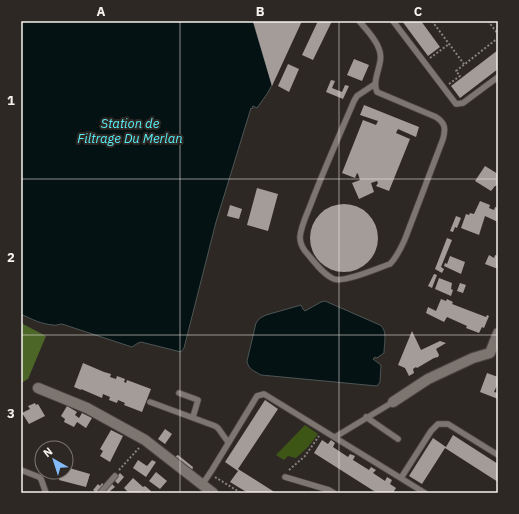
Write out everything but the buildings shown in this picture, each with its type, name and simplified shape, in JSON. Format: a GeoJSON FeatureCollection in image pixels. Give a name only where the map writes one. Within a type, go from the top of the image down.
{"type":"FeatureCollection","features":[{"type":"Feature","properties":{"kind":"street"},"geometry":{"type":"LineString","coordinates":[[393,402],[428,379],[473,358],[494,355],[498,334]]}},
{"type":"Feature","properties":{"kind":"street"},"geometry":{"type":"LineString","coordinates":[[38,388],[87,408],[145,440],[213,493]]}},
{"type":"Feature","properties":{"kind":"lane"},"geometry":{"type":"LineString","coordinates":[[359,21],[377,43],[380,50],[380,65],[375,84],[377,92],[436,117],[441,121],[445,132],[405,239],[394,260],[390,264],[344,280],[334,279],[327,275],[302,247],[302,229],[354,101],[357,96],[375,84]]}},
{"type":"Feature","properties":{"kind":"lane"},"geometry":{"type":"LineString","coordinates":[[393,21],[456,104],[463,103],[498,77]]}},
{"type":"Feature","properties":{"kind":"lane"},"geometry":{"type":"LineString","coordinates":[[179,393],[198,400],[193,417]]}},
{"type":"Feature","properties":{"kind":"lane"},"geometry":{"type":"LineString","coordinates":[[202,484],[257,396],[264,394],[425,493]]}},
{"type":"Feature","properties":{"kind":"lane"},"geometry":{"type":"LineString","coordinates":[[150,402],[215,426],[228,442]]}},
{"type":"Feature","properties":{"kind":"lane"},"geometry":{"type":"LineString","coordinates":[[335,437],[393,402]]}},
{"type":"Feature","properties":{"kind":"lane"},"geometry":{"type":"LineString","coordinates":[[366,417],[398,439]]}},
{"type":"Feature","properties":{"kind":"lane"},"geometry":{"type":"LineString","coordinates":[[401,478],[431,431],[438,424],[448,424],[498,455]]}},
{"type":"Feature","properties":{"kind":"lane"},"geometry":{"type":"LineString","coordinates":[[21,470],[39,477],[46,493]]}},
{"type":"Feature","properties":{"kind":"lane"},"geometry":{"type":"LineString","coordinates":[[100,493],[114,476]]}},
{"type":"Feature","properties":{"kind":"lane"},"geometry":{"type":"LineString","coordinates":[[285,477],[329,490],[334,493]]}},
{"type":"Feature","properties":{"kind":"path"},"geometry":{"type":"LineString","coordinates":[[432,21],[464,64]]}},
{"type":"Feature","properties":{"kind":"path"},"geometry":{"type":"LineString","coordinates":[[488,21],[498,34]]}},
{"type":"Feature","properties":{"kind":"path"},"geometry":{"type":"LineString","coordinates":[[448,85],[460,76],[456,70],[498,38]]}},
{"type":"Feature","properties":{"kind":"path"},"geometry":{"type":"LineString","coordinates":[[429,59],[449,44]]}},
{"type":"Feature","properties":{"kind":"path"},"geometry":{"type":"LineString","coordinates":[[285,477],[288,471],[305,456],[323,430]]}},
{"type":"Feature","properties":{"kind":"path"},"geometry":{"type":"LineString","coordinates":[[114,476],[145,440]]}},
{"type":"Feature","properties":{"kind":"path"},"geometry":{"type":"LineString","coordinates":[[209,473],[240,493]]}},
{"type":"Feature","properties":{"kind":"green space"},"geometry":{"type":"Polygon","coordinates":[[[21,323],[46,336],[28,379],[21,383],[21,323]]]}},
{"type":"Feature","properties":{"kind":"green space"},"geometry":{"type":"Polygon","coordinates":[[[305,425],[318,434],[308,447],[296,458],[288,456],[284,460],[276,455],[305,425]]]}},
{"type":"Feature","properties":{"kind":"water","name":"Station de Filtrage Du Merlan"},"geometry":{"type":"Polygon","coordinates":[[[21,21],[253,21],[272,85],[257,108],[253,106],[252,109],[251,108],[216,222],[184,348],[181,352],[141,342],[132,347],[62,324],[54,325],[40,322],[21,314],[21,21]]]}},
{"type":"Feature","properties":{"kind":"water"},"geometry":{"type":"Polygon","coordinates":[[[325,301],[380,325],[384,330],[384,353],[373,359],[381,365],[380,382],[377,386],[261,375],[250,368],[247,361],[256,323],[260,318],[301,305],[305,311],[325,301]]]}}]}
